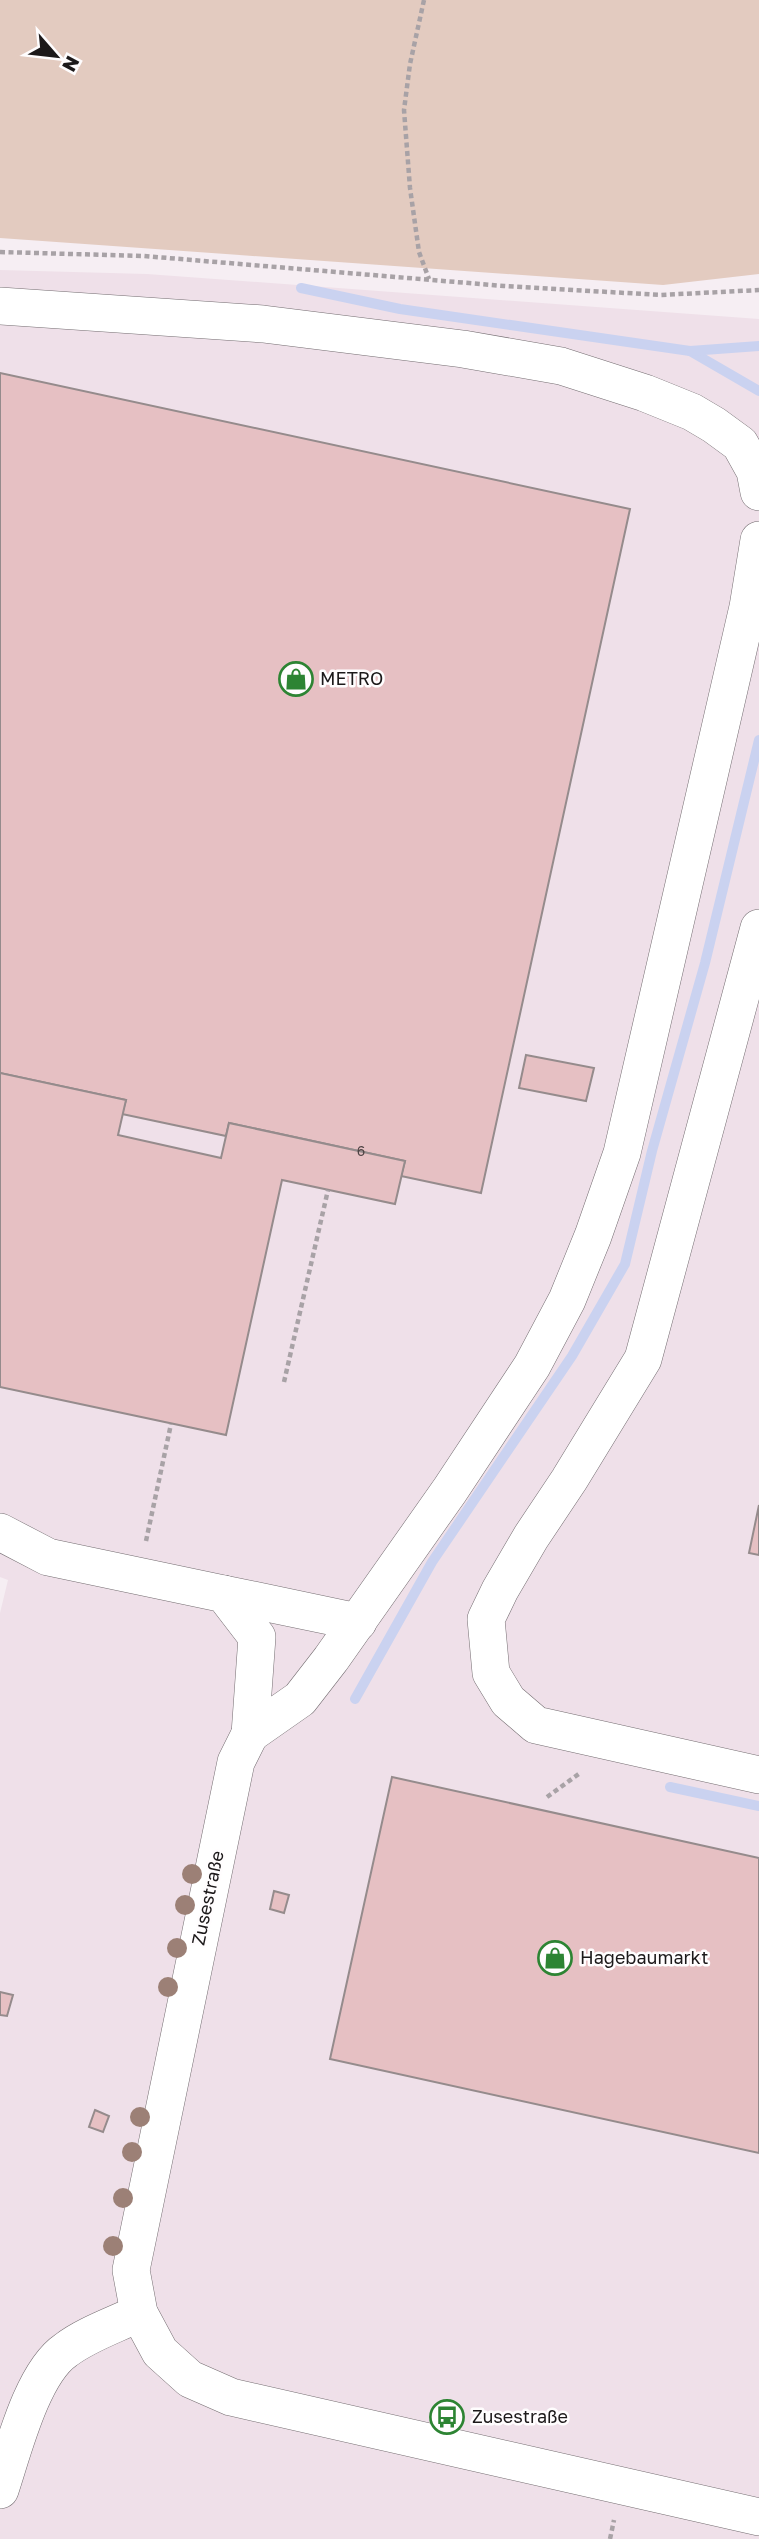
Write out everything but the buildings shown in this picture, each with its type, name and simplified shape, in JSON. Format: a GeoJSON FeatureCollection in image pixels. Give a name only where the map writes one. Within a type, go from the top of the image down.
{"type":"FeatureCollection","features":[{"type":"Feature","properties":{"kind":"street"},"geometry":{"type":"LineString","coordinates":[[0,306],[263,324],[463,349],[561,366],[645,393],[692,412],[715,425],[740,444],[755,471],[759,492]]}},
{"type":"Feature","properties":{"kind":"street"},"geometry":{"type":"LineString","coordinates":[[250,1734],[300,1699],[358,1622],[532,1366],[567,1300],[622,1153],[748,607],[759,540]]}},
{"type":"Feature","properties":{"kind":"street"},"geometry":{"type":"LineString","coordinates":[[759,928],[643,1359],[531,1537],[486,1619],[491,1673],[508,1702],[536,1725],[759,1775]]}},
{"type":"Feature","properties":{"kind":"street"},"geometry":{"type":"LineString","coordinates":[[0,1532],[48,1557],[358,1622]]}},
{"type":"Feature","properties":{"kind":"street"},"geometry":{"type":"LineString","coordinates":[[224,1594],[257,1637],[250,1734]]}},
{"type":"Feature","properties":{"kind":"street","name":"Zusestraße"},"geometry":{"type":"LineString","coordinates":[[250,1734],[236,1762],[131,2270],[139,2313],[160,2351],[190,2378],[231,2398],[759,2517]]}},
{"type":"Feature","properties":{"kind":"street"},"geometry":{"type":"LineString","coordinates":[[0,2490],[44,2372],[64,2350],[139,2313]]}},
{"type":"Feature","properties":{"kind":"path"},"geometry":{"type":"LineString","coordinates":[[424,0],[412,53],[404,110],[410,188],[419,252],[429,279]]}},
{"type":"Feature","properties":{"kind":"path"},"geometry":{"type":"LineString","coordinates":[[0,252],[144,256],[661,295],[759,290]]}},
{"type":"Feature","properties":{"kind":"path"},"geometry":{"type":"LineString","coordinates":[[284,1382],[328,1190]]}},
{"type":"Feature","properties":{"kind":"path"},"geometry":{"type":"LineString","coordinates":[[138,1576],[171,1424]]}},
{"type":"Feature","properties":{"kind":"path"},"geometry":{"type":"LineString","coordinates":[[610,2539],[614,2519]]}},
{"type":"Feature","properties":{"kind":"shaded area"},"geometry":{"type":"Polygon","coordinates":[[[0,0],[759,0],[759,274],[663,285],[0,238],[0,0]]]}},
{"type":"Feature","properties":{"kind":"shaded area"},"geometry":{"type":"Polygon","coordinates":[[[0,270],[147,274],[759,319],[759,2539],[0,2539],[0,1613],[8,1580],[0,1577],[0,270]]]}},
{"type":"Feature","properties":{"kind":"waterway"},"geometry":{"type":"LineString","coordinates":[[301,288],[400,309],[690,351],[759,391]]}},
{"type":"Feature","properties":{"kind":"waterway"},"geometry":{"type":"LineString","coordinates":[[690,351],[759,346]]}},
{"type":"Feature","properties":{"kind":"waterway"},"geometry":{"type":"LineString","coordinates":[[355,1699],[432,1562],[572,1356],[625,1264],[652,1151],[705,963],[759,740]]}},
{"type":"Feature","properties":{"kind":"waterway"},"geometry":{"type":"LineString","coordinates":[[670,1787],[759,1806]]}},
{"type":"Feature","properties":{"kind":"place","name":"METRO"},"geometry":{"type":"Point","coordinates":[296,679]}},
{"type":"Feature","properties":{"kind":"place","name":"Hagebaumarkt"},"geometry":{"type":"Point","coordinates":[555,1958]}},
{"type":"Feature","properties":{"kind":"place","name":"Zusestraße"},"geometry":{"type":"Point","coordinates":[447,2417]}}]}
